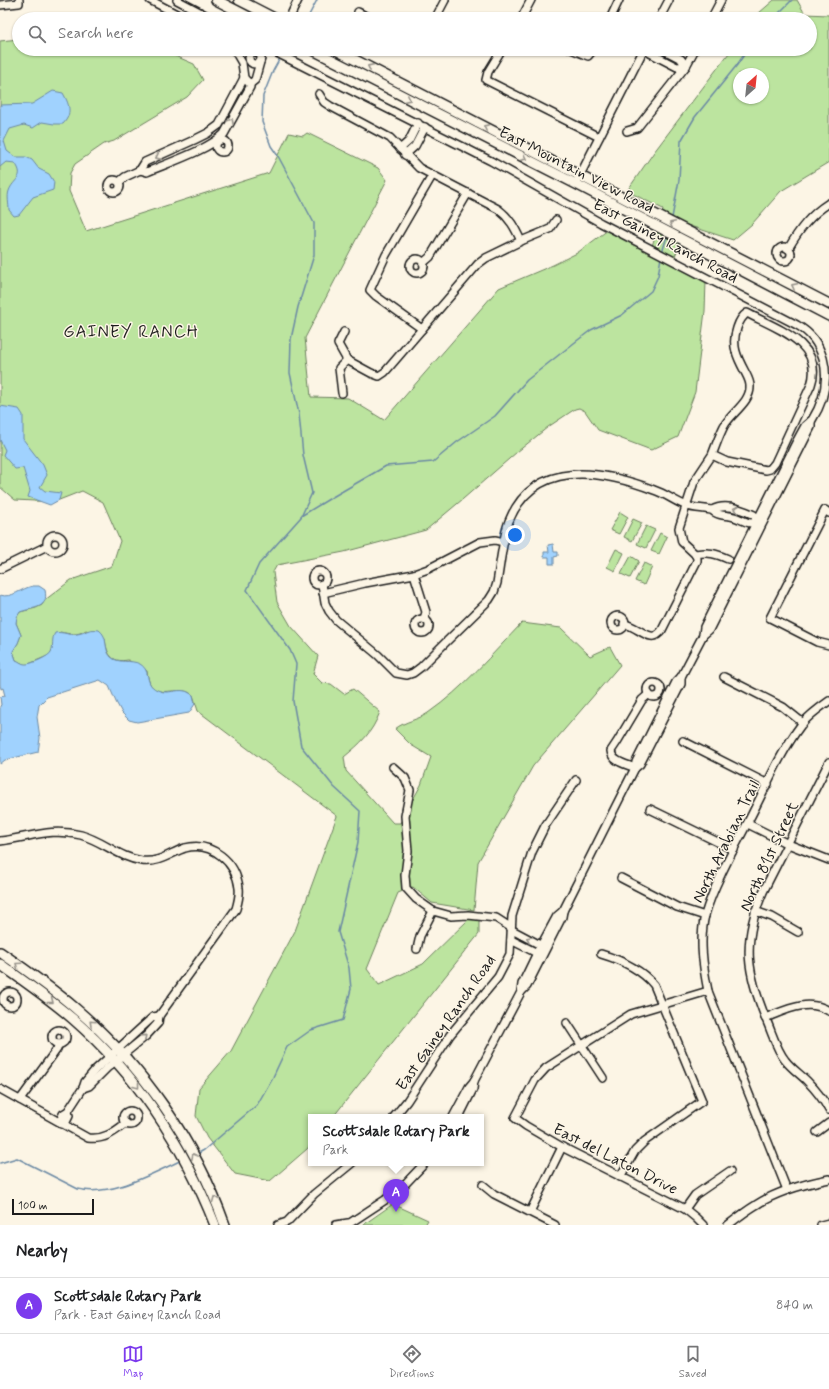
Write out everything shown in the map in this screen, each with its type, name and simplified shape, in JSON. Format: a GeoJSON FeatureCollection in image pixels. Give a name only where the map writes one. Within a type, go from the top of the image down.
{"type":"FeatureCollection","features":[{"type":"Feature","properties":{"kind":"main road"},"geometry":{"type":"LineString","coordinates":[[216,0],[239,12]]}},
{"type":"Feature","properties":{"kind":"main road"},"geometry":{"type":"LineString","coordinates":[[239,0],[262,12]]}},
{"type":"Feature","properties":{"kind":"main road","name":"East Mountain View Road"},"geometry":{"type":"LineString","coordinates":[[325,56],[826,314]]}},
{"type":"Feature","properties":{"kind":"main road","name":"East Mountain View Road"},"geometry":{"type":"LineString","coordinates":[[348,56],[657,216],[828,302]]}},
{"type":"Feature","properties":{"kind":"main road"},"geometry":{"type":"LineString","coordinates":[[0,952],[64,998],[96,1027],[121,1052],[155,1093],[184,1138],[204,1174],[225,1225]]}},
{"type":"Feature","properties":{"kind":"main road"},"geometry":{"type":"LineString","coordinates":[[0,964],[72,1018],[113,1058],[153,1106],[195,1181],[215,1225]]}},
{"type":"Feature","properties":{"kind":"street"},"geometry":{"type":"LineString","coordinates":[[0,5],[19,3],[19,0]]}},
{"type":"Feature","properties":{"kind":"street"},"geometry":{"type":"LineString","coordinates":[[150,0],[173,12]]}},
{"type":"Feature","properties":{"kind":"street"},"geometry":{"type":"LineString","coordinates":[[177,0],[200,12]]}},
{"type":"Feature","properties":{"kind":"street"},"geometry":{"type":"LineString","coordinates":[[292,12],[298,0]]}},
{"type":"Feature","properties":{"kind":"street"},"geometry":{"type":"LineString","coordinates":[[439,12],[445,0]]}},
{"type":"Feature","properties":{"kind":"street"},"geometry":{"type":"LineString","coordinates":[[525,12],[532,0]]}},
{"type":"Feature","properties":{"kind":"street"},"geometry":{"type":"LineString","coordinates":[[614,12],[620,0]]}},
{"type":"Feature","properties":{"kind":"street"},"geometry":{"type":"LineString","coordinates":[[663,12],[669,0]]}},
{"type":"Feature","properties":{"kind":"street"},"geometry":{"type":"LineString","coordinates":[[715,12],[721,0]]}},
{"type":"Feature","properties":{"kind":"street"},"geometry":{"type":"LineString","coordinates":[[240,56],[246,62],[254,64],[260,62]]}},
{"type":"Feature","properties":{"kind":"street"},"geometry":{"type":"LineString","coordinates":[[119,182],[125,177],[140,170],[145,162],[208,133],[219,125],[244,78],[246,62],[250,56]]}},
{"type":"Feature","properties":{"kind":"street"},"geometry":{"type":"LineString","coordinates":[[140,170],[147,172],[216,142],[224,134],[250,87],[250,84],[255,80],[261,56]]}},
{"type":"Feature","properties":{"kind":"street","name":"East Gainey Ranch Road"},"geometry":{"type":"LineString","coordinates":[[284,56],[418,123],[529,181],[601,222],[797,325],[815,340],[826,367],[823,395],[811,421],[811,427],[759,522],[709,630],[703,635],[682,678],[676,682],[655,728],[636,762],[635,768],[563,911],[562,917],[540,955],[527,986],[521,992],[474,1081],[468,1087],[454,1114]]}},
{"type":"Feature","properties":{"kind":"street"},"geometry":{"type":"LineString","coordinates":[[498,56],[488,72],[486,80],[599,138]]}},
{"type":"Feature","properties":{"kind":"street"},"geometry":{"type":"LineString","coordinates":[[576,184],[640,56]]}},
{"type":"Feature","properties":{"kind":"street"},"geometry":{"type":"LineString","coordinates":[[656,56],[677,66],[686,66]]}},
{"type":"Feature","properties":{"kind":"street"},"geometry":{"type":"LineString","coordinates":[[677,56],[681,58],[686,66]]}},
{"type":"Feature","properties":{"kind":"street"},"geometry":{"type":"LineString","coordinates":[[627,131],[637,128],[686,66],[691,56]]}},
{"type":"Feature","properties":{"kind":"street"},"geometry":{"type":"LineString","coordinates":[[244,78],[250,84]]}},
{"type":"Feature","properties":{"kind":"street"},"geometry":{"type":"LineString","coordinates":[[319,94],[324,102],[384,133],[415,165],[432,176],[468,193],[506,215],[516,229],[521,241]]}},
{"type":"Feature","properties":{"kind":"street"},"geometry":{"type":"LineString","coordinates":[[230,106],[238,109]]}},
{"type":"Feature","properties":{"kind":"street"},"geometry":{"type":"LineString","coordinates":[[400,149],[409,141],[418,123]]}},
{"type":"Feature","properties":{"kind":"street"},"geometry":{"type":"LineString","coordinates":[[405,155],[415,146],[425,127]]}},
{"type":"Feature","properties":{"kind":"street"},"geometry":{"type":"LineString","coordinates":[[208,133],[216,142]]}},
{"type":"Feature","properties":{"kind":"street"},"geometry":{"type":"LineString","coordinates":[[178,148],[181,158]]}},
{"type":"Feature","properties":{"kind":"street"},"geometry":{"type":"LineString","coordinates":[[422,329],[376,296],[370,290],[386,255],[432,176]]}},
{"type":"Feature","properties":{"kind":"street"},"geometry":{"type":"LineString","coordinates":[[423,263],[430,257],[468,193]]}},
{"type":"Feature","properties":{"kind":"street"},"geometry":{"type":"LineString","coordinates":[[788,249],[806,221],[818,210],[829,204]]}},
{"type":"Feature","properties":{"kind":"street"},"geometry":{"type":"LineString","coordinates":[[344,332],[338,344],[347,360],[371,374],[379,376],[385,372],[478,264],[486,258],[550,229],[556,220]]}},
{"type":"Feature","properties":{"kind":"street"},"geometry":{"type":"LineString","coordinates":[[826,314],[828,302]]}},
{"type":"Feature","properties":{"kind":"street"},"geometry":{"type":"LineString","coordinates":[[624,624],[632,625],[649,636],[659,634],[697,561],[695,554],[682,542],[679,528],[694,482],[712,455],[724,426],[730,416],[746,401],[749,395],[750,386],[737,355],[734,342],[739,322],[747,313],[795,338],[803,345],[809,354],[812,363],[813,379],[776,463],[770,469],[766,470],[727,462],[712,455]]}},
{"type":"Feature","properties":{"kind":"street"},"geometry":{"type":"LineString","coordinates":[[342,393],[339,368],[347,360]]}},
{"type":"Feature","properties":{"kind":"street"},"geometry":{"type":"LineString","coordinates":[[322,584],[325,603],[336,620],[396,672],[407,675],[413,673],[421,667],[489,600],[497,583],[508,522],[512,514],[526,494],[540,484],[549,480],[571,474],[606,476],[655,490],[686,506],[696,509],[712,510],[716,513],[734,517],[750,523],[759,522]]}},
{"type":"Feature","properties":{"kind":"street"},"geometry":{"type":"LineString","coordinates":[[827,512],[770,618],[817,642],[829,645]]}},
{"type":"Feature","properties":{"kind":"street"},"geometry":{"type":"LineString","coordinates":[[323,594],[365,583],[414,574],[434,566],[480,542],[495,540],[504,542]]}},
{"type":"Feature","properties":{"kind":"street"},"geometry":{"type":"LineString","coordinates":[[0,569],[47,546]]}},
{"type":"Feature","properties":{"kind":"street"},"geometry":{"type":"LineString","coordinates":[[695,554],[709,552],[728,559]]}},
{"type":"Feature","properties":{"kind":"street"},"geometry":{"type":"LineString","coordinates":[[414,574],[426,612],[424,619]]}},
{"type":"Feature","properties":{"kind":"street"},"geometry":{"type":"LineString","coordinates":[[724,677],[782,707],[803,723]]}},
{"type":"Feature","properties":{"kind":"street"},"geometry":{"type":"LineString","coordinates":[[635,768],[615,760],[610,751],[642,700],[648,694]]}},
{"type":"Feature","properties":{"kind":"street","name":"North Arabian Trail"},"geometry":{"type":"LineString","coordinates":[[787,1190],[708,991],[702,956],[702,937],[705,916],[713,894],[790,741],[803,723],[829,700]]}},
{"type":"Feature","properties":{"kind":"street"},"geometry":{"type":"LineString","coordinates":[[683,741],[768,784]]}},
{"type":"Feature","properties":{"kind":"street","name":"North 81st Street"},"geometry":{"type":"LineString","coordinates":[[828,766],[763,892],[755,911],[750,931],[748,951],[749,968],[753,984],[779,1052],[786,1061],[818,1092],[829,1110]]}},
{"type":"Feature","properties":{"kind":"street"},"geometry":{"type":"LineString","coordinates":[[393,767],[405,778],[410,790],[405,816],[408,851],[405,875],[406,888],[416,899],[433,911],[451,916],[468,915],[496,918],[511,929],[544,947]]}},
{"type":"Feature","properties":{"kind":"street","name":"East Gainey Ranch Road"},"geometry":{"type":"LineString","coordinates":[[396,1114],[407,1101],[450,1035],[498,977],[510,954],[512,916],[528,863],[538,839],[576,780]]}},
{"type":"Feature","properties":{"kind":"street"},"geometry":{"type":"LineString","coordinates":[[650,809],[734,850]]}},
{"type":"Feature","properties":{"kind":"street"},"geometry":{"type":"LineString","coordinates":[[748,824],[788,844],[829,860]]}},
{"type":"Feature","properties":{"kind":"street"},"geometry":{"type":"LineString","coordinates":[[0,841],[52,832],[67,833],[81,835],[92,839],[126,857],[143,861],[158,861],[185,848],[205,848],[216,851],[222,855],[232,867],[239,888],[236,909],[159,1016],[158,1024],[146,1036],[95,1070],[85,1082],[83,1088],[68,1111],[64,1114],[61,1119],[61,1124]]}},
{"type":"Feature","properties":{"kind":"street"},"geometry":{"type":"LineString","coordinates":[[621,878],[677,907],[705,916]]}},
{"type":"Feature","properties":{"kind":"street"},"geometry":{"type":"LineString","coordinates":[[417,949],[420,936],[433,911]]}},
{"type":"Feature","properties":{"kind":"street"},"geometry":{"type":"LineString","coordinates":[[755,911],[772,917],[798,932]]}},
{"type":"Feature","properties":{"kind":"street"},"geometry":{"type":"LineString","coordinates":[[511,940],[540,955]]}},
{"type":"Feature","properties":{"kind":"street"},"geometry":{"type":"LineString","coordinates":[[601,954],[615,958],[644,975],[654,985],[702,1101],[645,1141],[635,1151],[620,1177]]}},
{"type":"Feature","properties":{"kind":"street"},"geometry":{"type":"LineString","coordinates":[[581,1045],[631,1014],[662,1003],[708,991]]}},
{"type":"Feature","properties":{"kind":"street"},"geometry":{"type":"LineString","coordinates":[[765,1018],[792,1007],[808,1004],[823,1007],[829,1011]]}},
{"type":"Feature","properties":{"kind":"street"},"geometry":{"type":"LineString","coordinates":[[567,1024],[603,1078]]}},
{"type":"Feature","properties":{"kind":"street"},"geometry":{"type":"LineString","coordinates":[[20,1100],[57,1049],[59,1044]]}},
{"type":"Feature","properties":{"kind":"street","name":"East del Laton Drive"},"geometry":{"type":"LineString","coordinates":[[581,1045],[546,1068],[541,1073],[535,1080],[515,1118],[562,1148],[685,1209],[703,1225]]}},
{"type":"Feature","properties":{"kind":"street","name":"East Gainey Ranch Road"},"geometry":{"type":"LineString","coordinates":[[460,1114],[473,1089],[474,1081]]}},
{"type":"Feature","properties":{"kind":"street"},"geometry":{"type":"LineString","coordinates":[[0,1089],[88,1138],[96,1139],[105,1137],[126,1123]]}},
{"type":"Feature","properties":{"kind":"street"},"geometry":{"type":"LineString","coordinates":[[817,1132],[829,1123]]}},
{"type":"Feature","properties":{"kind":"street"},"geometry":{"type":"LineString","coordinates":[[530,1212],[562,1148]]}},
{"type":"Feature","properties":{"kind":"street"},"geometry":{"type":"LineString","coordinates":[[278,1225],[287,1222],[314,1194],[348,1166]]}},
{"type":"Feature","properties":{"kind":"street"},"geometry":{"type":"LineString","coordinates":[[336,1225],[348,1224],[385,1200],[406,1183],[422,1166]]}},
{"type":"Feature","properties":{"kind":"street"},"geometry":{"type":"LineString","coordinates":[[685,1209],[695,1195],[730,1171]]}},
{"type":"Feature","properties":{"kind":"street"},"geometry":{"type":"LineString","coordinates":[[728,1225],[757,1204],[787,1190],[815,1181],[829,1179]]}},
{"type":"Feature","properties":{"kind":"street"},"geometry":{"type":"LineString","coordinates":[[483,1185],[494,1194],[554,1225]]}},
{"type":"Feature","properties":{"kind":"street"},"geometry":{"type":"LineString","coordinates":[[821,1225],[829,1223]]}},
{"type":"Feature","properties":{"kind":"green space"},"geometry":{"type":"Polygon","coordinates":[[[774,0],[797,0],[804,12],[760,12],[774,0]]]}},
{"type":"Feature","properties":{"kind":"green space"},"geometry":{"type":"Polygon","coordinates":[[[817,14],[829,15],[829,162],[781,191],[752,224],[733,240],[687,225],[672,264],[706,281],[705,311],[695,392],[678,437],[651,450],[598,430],[585,411],[579,408],[575,409],[548,427],[517,452],[426,530],[344,552],[277,565],[273,572],[277,602],[291,626],[318,656],[313,674],[322,683],[331,684],[344,694],[353,689],[380,712],[370,732],[344,757],[346,771],[393,823],[400,823],[421,785],[431,757],[411,745],[395,729],[428,713],[454,693],[522,623],[561,628],[590,656],[610,647],[620,665],[533,766],[478,862],[474,910],[432,903],[413,887],[398,893],[367,969],[379,985],[423,964],[469,919],[479,919],[479,934],[335,1114],[308,1114],[307,1149],[270,1181],[235,1174],[207,1138],[196,1116],[199,1088],[231,1051],[295,931],[337,816],[198,711],[193,695],[185,691],[155,690],[151,686],[147,671],[128,660],[122,661],[114,659],[107,649],[105,639],[86,630],[76,634],[60,632],[50,655],[25,665],[16,660],[13,651],[21,635],[16,623],[16,617],[20,612],[42,605],[45,600],[71,580],[112,566],[120,541],[103,502],[82,491],[54,502],[15,500],[0,487],[0,41],[12,40],[12,56],[175,56],[194,64],[203,80],[187,97],[114,141],[104,144],[75,164],[70,173],[69,191],[86,231],[269,173],[289,133],[303,136],[307,133],[378,168],[387,180],[305,338],[311,397],[348,398],[384,420],[499,288],[577,253],[608,230],[650,253],[663,209],[627,191],[654,152],[727,56],[817,56],[817,14]]]}},
{"type":"Feature","properties":{"kind":"green space"},"geometry":{"type":"Polygon","coordinates":[[[620,512],[628,517],[619,534],[610,530],[620,512]]]}},
{"type":"Feature","properties":{"kind":"green space"},"geometry":{"type":"Polygon","coordinates":[[[633,519],[642,523],[632,541],[624,537],[633,519]]]}},
{"type":"Feature","properties":{"kind":"green space"},"geometry":{"type":"Polygon","coordinates":[[[646,526],[655,530],[646,548],[637,544],[646,526]]]}},
{"type":"Feature","properties":{"kind":"green space"},"geometry":{"type":"Polygon","coordinates":[[[660,533],[667,537],[659,554],[651,551],[660,533]]]}},
{"type":"Feature","properties":{"kind":"green space"},"geometry":{"type":"Polygon","coordinates":[[[616,549],[624,553],[615,571],[607,567],[616,549]]]}},
{"type":"Feature","properties":{"kind":"green space"},"geometry":{"type":"Polygon","coordinates":[[[631,556],[639,561],[630,578],[621,574],[631,556]]]}},
{"type":"Feature","properties":{"kind":"green space"},"geometry":{"type":"Polygon","coordinates":[[[644,563],[652,567],[644,585],[635,581],[644,563]]]}},
{"type":"Feature","properties":{"kind":"green space"},"geometry":{"type":"Polygon","coordinates":[[[393,1204],[428,1220],[425,1225],[363,1225],[393,1204]]]}},
{"type":"Feature","properties":{"kind":"water"},"geometry":{"type":"Polygon","coordinates":[[[53,91],[63,93],[67,101],[69,112],[63,124],[42,122],[33,128],[24,125],[10,129],[4,141],[7,151],[15,157],[26,157],[32,160],[39,169],[49,174],[54,182],[53,190],[33,197],[19,215],[14,216],[9,210],[8,193],[18,178],[19,172],[15,163],[6,162],[0,167],[0,105],[32,104],[53,91]]]}},
{"type":"Feature","properties":{"kind":"water"},"geometry":{"type":"Polygon","coordinates":[[[0,406],[19,409],[23,415],[23,439],[43,465],[47,475],[40,487],[45,491],[61,493],[59,500],[50,505],[28,497],[30,491],[23,468],[15,469],[3,455],[5,450],[0,440],[0,406]]]}},
{"type":"Feature","properties":{"kind":"water"},"geometry":{"type":"Polygon","coordinates":[[[553,544],[554,552],[558,552],[558,556],[554,557],[554,564],[549,564],[549,557],[544,557],[544,552],[549,552],[548,545],[553,544]]]}},
{"type":"Feature","properties":{"kind":"water"},"geometry":{"type":"Polygon","coordinates":[[[33,586],[39,586],[45,590],[45,601],[43,604],[35,608],[20,612],[17,617],[16,623],[21,635],[13,651],[16,660],[23,664],[28,664],[50,654],[55,633],[74,634],[89,630],[99,630],[104,636],[107,650],[111,657],[117,660],[140,664],[146,671],[149,682],[155,688],[163,692],[186,691],[193,695],[195,704],[189,713],[137,722],[129,720],[122,713],[109,686],[100,680],[47,697],[39,705],[37,717],[40,738],[38,752],[5,760],[0,764],[0,697],[5,696],[3,688],[1,689],[0,685],[0,595],[9,596],[33,586]]]}},
{"type":"Feature","properties":{"kind":"waterway"},"geometry":{"type":"LineString","coordinates":[[311,12],[317,0]]}},
{"type":"Feature","properties":{"kind":"waterway"},"geometry":{"type":"LineString","coordinates":[[780,12],[792,0]]}},
{"type":"Feature","properties":{"kind":"waterway"},"geometry":{"type":"LineString","coordinates":[[672,218],[679,180],[681,141],[695,117],[743,56]]}},
{"type":"Feature","properties":{"kind":"waterway"},"geometry":{"type":"LineString","coordinates":[[197,1154],[204,1150],[257,1105],[273,1077],[287,1047],[311,1030],[343,1020],[351,989],[349,968],[338,932],[358,842],[360,811],[334,787],[301,746],[293,701],[296,664],[290,650],[247,590],[259,564],[301,517],[312,493],[303,455],[299,414],[290,373],[291,339],[298,307],[314,255],[314,223],[278,156],[271,146],[262,122],[263,96],[279,60]]}},
{"type":"Feature","properties":{"kind":"waterway"},"geometry":{"type":"LineString","coordinates":[[662,253],[667,236]]}},
{"type":"Feature","properties":{"kind":"waterway"},"geometry":{"type":"LineString","coordinates":[[301,516],[386,466],[433,462],[457,442],[495,416],[527,380],[574,343],[591,330],[622,315],[651,291],[658,276],[661,257]]}},
{"type":"Feature","properties":{"kind":"waterway"},"geometry":{"type":"LineString","coordinates":[[0,1163],[17,1158],[78,1189],[91,1191],[104,1190],[130,1183],[180,1161]]}},
{"type":"Feature","properties":{"kind":"place","name":"Scottsdale Rotary Park"},"geometry":{"type":"Point","coordinates":[396,1212]}},
{"type":"Feature","properties":{"kind":"district","name":"GAINEY RANCH"},"geometry":{"type":"Point","coordinates":[131,331]}}]}
